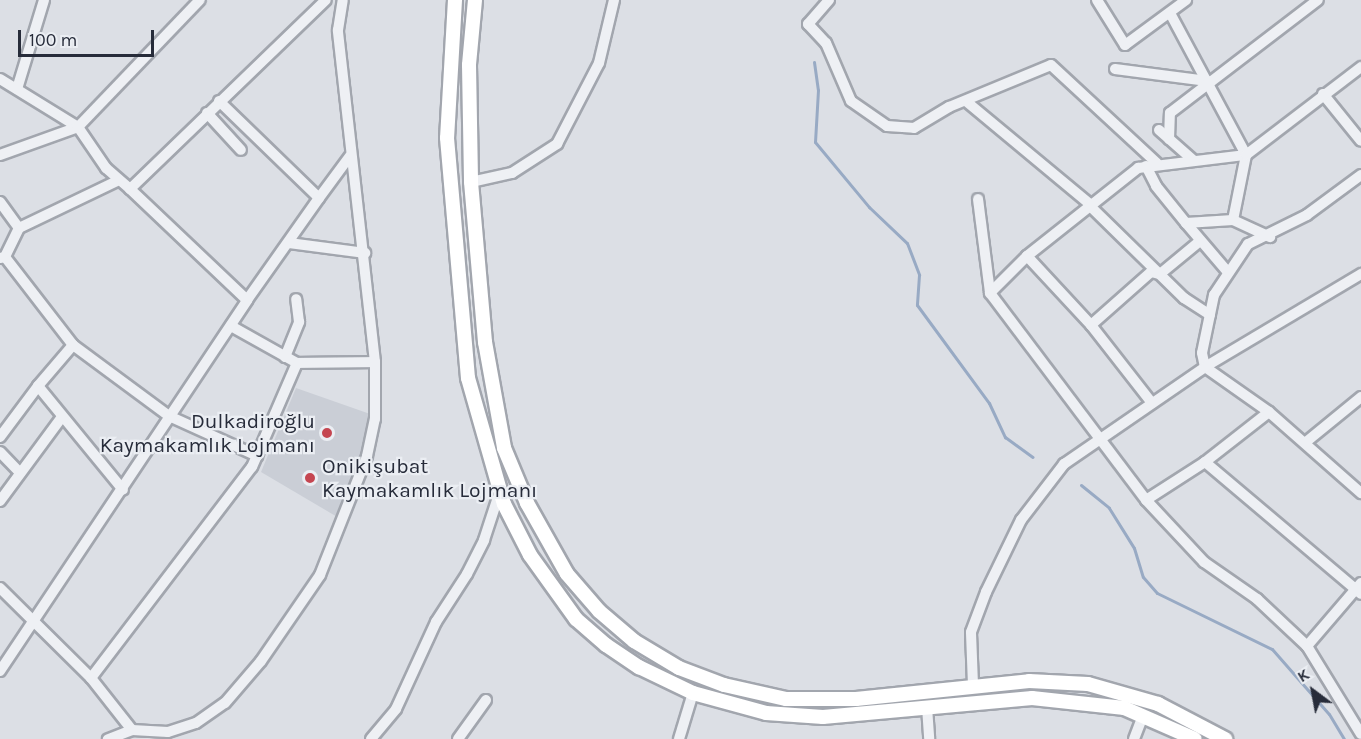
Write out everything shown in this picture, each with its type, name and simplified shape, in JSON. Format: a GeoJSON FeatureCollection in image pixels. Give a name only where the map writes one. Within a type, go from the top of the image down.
{"type":"FeatureCollection","features":[{"type":"Feature","properties":{"kind":"main road"},"geometry":{"type":"LineString","coordinates":[[455,0],[447,138],[462,341],[468,378],[500,491],[530,555],[576,619],[631,661],[693,693],[766,713],[823,717],[1032,698],[1124,708],[1195,739]]}},
{"type":"Feature","properties":{"kind":"main road"},"geometry":{"type":"LineString","coordinates":[[475,0],[469,65],[471,182],[485,342],[504,448],[526,503],[567,574],[599,611],[634,641],[679,668],[724,685],[786,699],[856,699],[973,685],[1029,681],[1088,684],[1158,704],[1224,739]]}},
{"type":"Feature","properties":{"kind":"street"},"geometry":{"type":"LineString","coordinates":[[17,89],[44,0]]}},
{"type":"Feature","properties":{"kind":"street"},"geometry":{"type":"LineString","coordinates":[[0,155],[78,127],[200,0]]}},
{"type":"Feature","properties":{"kind":"street"},"geometry":{"type":"LineString","coordinates":[[130,189],[326,0]]}},
{"type":"Feature","properties":{"kind":"street"},"geometry":{"type":"LineString","coordinates":[[108,739],[132,730],[168,732],[187,726],[225,703],[261,661],[320,575],[367,456],[375,419],[375,362],[365,253],[350,156],[338,30],[343,0]]}},
{"type":"Feature","properties":{"kind":"street"},"geometry":{"type":"LineString","coordinates":[[471,182],[512,173],[556,144],[599,63],[614,0]]}},
{"type":"Feature","properties":{"kind":"street"},"geometry":{"type":"LineString","coordinates":[[829,0],[808,24],[826,43],[851,101],[887,126],[914,128],[949,107],[967,102],[1051,65],[1152,164],[1156,186],[1227,272]]}},
{"type":"Feature","properties":{"kind":"street"},"geometry":{"type":"LineString","coordinates":[[1097,0],[1125,45],[1186,0]]}},
{"type":"Feature","properties":{"kind":"street"},"geometry":{"type":"LineString","coordinates":[[1169,139],[1170,113],[1306,3],[1318,0]]}},
{"type":"Feature","properties":{"kind":"street"},"geometry":{"type":"LineString","coordinates":[[1170,13],[1246,155],[1233,220]]}},
{"type":"Feature","properties":{"kind":"street"},"geometry":{"type":"LineString","coordinates":[[990,292],[1027,256],[1138,168],[1152,164],[1246,155],[1361,67]]}},
{"type":"Feature","properties":{"kind":"street"},"geometry":{"type":"LineString","coordinates":[[1115,69],[1207,81]]}},
{"type":"Feature","properties":{"kind":"street"},"geometry":{"type":"LineString","coordinates":[[0,79],[78,127],[106,168],[247,300]]}},
{"type":"Feature","properties":{"kind":"street"},"geometry":{"type":"LineString","coordinates":[[1323,94],[1361,141]]}},
{"type":"Feature","properties":{"kind":"street"},"geometry":{"type":"LineString","coordinates":[[219,101],[319,198]]}},
{"type":"Feature","properties":{"kind":"street"},"geometry":{"type":"LineString","coordinates":[[967,102],[1090,206],[1184,298],[1210,315]]}},
{"type":"Feature","properties":{"kind":"street"},"geometry":{"type":"LineString","coordinates":[[207,113],[241,150]]}},
{"type":"Feature","properties":{"kind":"street"},"geometry":{"type":"LineString","coordinates":[[1159,130],[1193,160]]}},
{"type":"Feature","properties":{"kind":"street"},"geometry":{"type":"LineString","coordinates":[[0,671],[30,621],[123,490],[169,416],[247,300],[350,156]]}},
{"type":"Feature","properties":{"kind":"street"},"geometry":{"type":"LineString","coordinates":[[1361,175],[1307,215],[1270,237],[1248,244],[1227,272],[1214,296],[1202,353],[1205,367],[1269,412],[1361,493]]}},
{"type":"Feature","properties":{"kind":"street"},"geometry":{"type":"LineString","coordinates":[[119,180],[19,228],[2,257],[73,345],[169,416],[257,456]]}},
{"type":"Feature","properties":{"kind":"street"},"geometry":{"type":"LineString","coordinates":[[978,199],[990,292],[1146,500],[1204,562],[1257,599],[1307,646],[1361,734]]}},
{"type":"Feature","properties":{"kind":"street"},"geometry":{"type":"LineString","coordinates":[[0,202],[19,228]]}},
{"type":"Feature","properties":{"kind":"street"},"geometry":{"type":"LineString","coordinates":[[1186,223],[1233,220],[1270,237]]}},
{"type":"Feature","properties":{"kind":"street"},"geometry":{"type":"LineString","coordinates":[[1160,274],[1200,241]]}},
{"type":"Feature","properties":{"kind":"street"},"geometry":{"type":"LineString","coordinates":[[289,243],[365,253]]}},
{"type":"Feature","properties":{"kind":"street"},"geometry":{"type":"LineString","coordinates":[[1027,256],[1091,325],[1152,403]]}},
{"type":"Feature","properties":{"kind":"street"},"geometry":{"type":"LineString","coordinates":[[1091,325],[1151,272],[1160,274]]}},
{"type":"Feature","properties":{"kind":"street"},"geometry":{"type":"LineString","coordinates":[[973,685],[971,632],[1021,520],[1064,464],[1205,367],[1361,274]]}},
{"type":"Feature","properties":{"kind":"street"},"geometry":{"type":"LineString","coordinates":[[285,357],[299,322],[296,299]]}},
{"type":"Feature","properties":{"kind":"street"},"geometry":{"type":"LineString","coordinates":[[231,326],[297,363],[375,362]]}},
{"type":"Feature","properties":{"kind":"street"},"geometry":{"type":"LineString","coordinates":[[0,437],[73,345]]}},
{"type":"Feature","properties":{"kind":"street"},"geometry":{"type":"LineString","coordinates":[[91,678],[257,456],[297,363]]}},
{"type":"Feature","properties":{"kind":"street"},"geometry":{"type":"LineString","coordinates":[[38,387],[123,490]]}},
{"type":"Feature","properties":{"kind":"street"},"geometry":{"type":"LineString","coordinates":[[1305,442],[1361,397]]}},
{"type":"Feature","properties":{"kind":"street"},"geometry":{"type":"LineString","coordinates":[[1146,500],[1205,462],[1269,412]]}},
{"type":"Feature","properties":{"kind":"street"},"geometry":{"type":"LineString","coordinates":[[0,501],[62,417]]}},
{"type":"Feature","properties":{"kind":"street"},"geometry":{"type":"LineString","coordinates":[[0,452],[20,473]]}},
{"type":"Feature","properties":{"kind":"street"},"geometry":{"type":"LineString","coordinates":[[1205,462],[1359,589],[1307,646]]}},
{"type":"Feature","properties":{"kind":"street"},"geometry":{"type":"LineString","coordinates":[[371,739],[396,709],[436,622],[467,574],[484,540],[500,491]]}},
{"type":"Feature","properties":{"kind":"street"},"geometry":{"type":"LineString","coordinates":[[0,588],[30,621],[91,678],[132,730]]}},
{"type":"Feature","properties":{"kind":"street"},"geometry":{"type":"LineString","coordinates":[[679,739],[693,693]]}},
{"type":"Feature","properties":{"kind":"street"},"geometry":{"type":"LineString","coordinates":[[458,739],[486,700]]}},
{"type":"Feature","properties":{"kind":"street"},"geometry":{"type":"LineString","coordinates":[[927,707],[929,739]]}},
{"type":"Feature","properties":{"kind":"street"},"geometry":{"type":"LineString","coordinates":[[1134,739],[1143,716]]}},
{"type":"Feature","properties":{"kind":"street"},"geometry":{"type":"LineString","coordinates":[[1354,724],[1356,739]]}},
{"type":"Feature","properties":{"kind":"shaded area"},"geometry":{"type":"Polygon","coordinates":[[[296,388],[373,415],[339,518],[261,472],[296,388]]]}},
{"type":"Feature","properties":{"kind":"waterway"},"geometry":{"type":"LineString","coordinates":[[814,62],[818,90],[815,142],[869,207],[907,243],[919,275],[917,305],[989,403],[1005,437],[1033,457]]}},
{"type":"Feature","properties":{"kind":"waterway"},"geometry":{"type":"LineString","coordinates":[[1081,485],[1109,508],[1134,548],[1143,577],[1157,593],[1272,649],[1329,714],[1344,739]]}},
{"type":"Feature","properties":{"kind":"place","name":"Dulkadiroğlu Kaymakamlık Lojmanı"},"geometry":{"type":"Point","coordinates":[327,433]}},
{"type":"Feature","properties":{"kind":"place","name":"Onikişubat Kaymakamlık Lojmanı"},"geometry":{"type":"Point","coordinates":[310,478]}}]}
